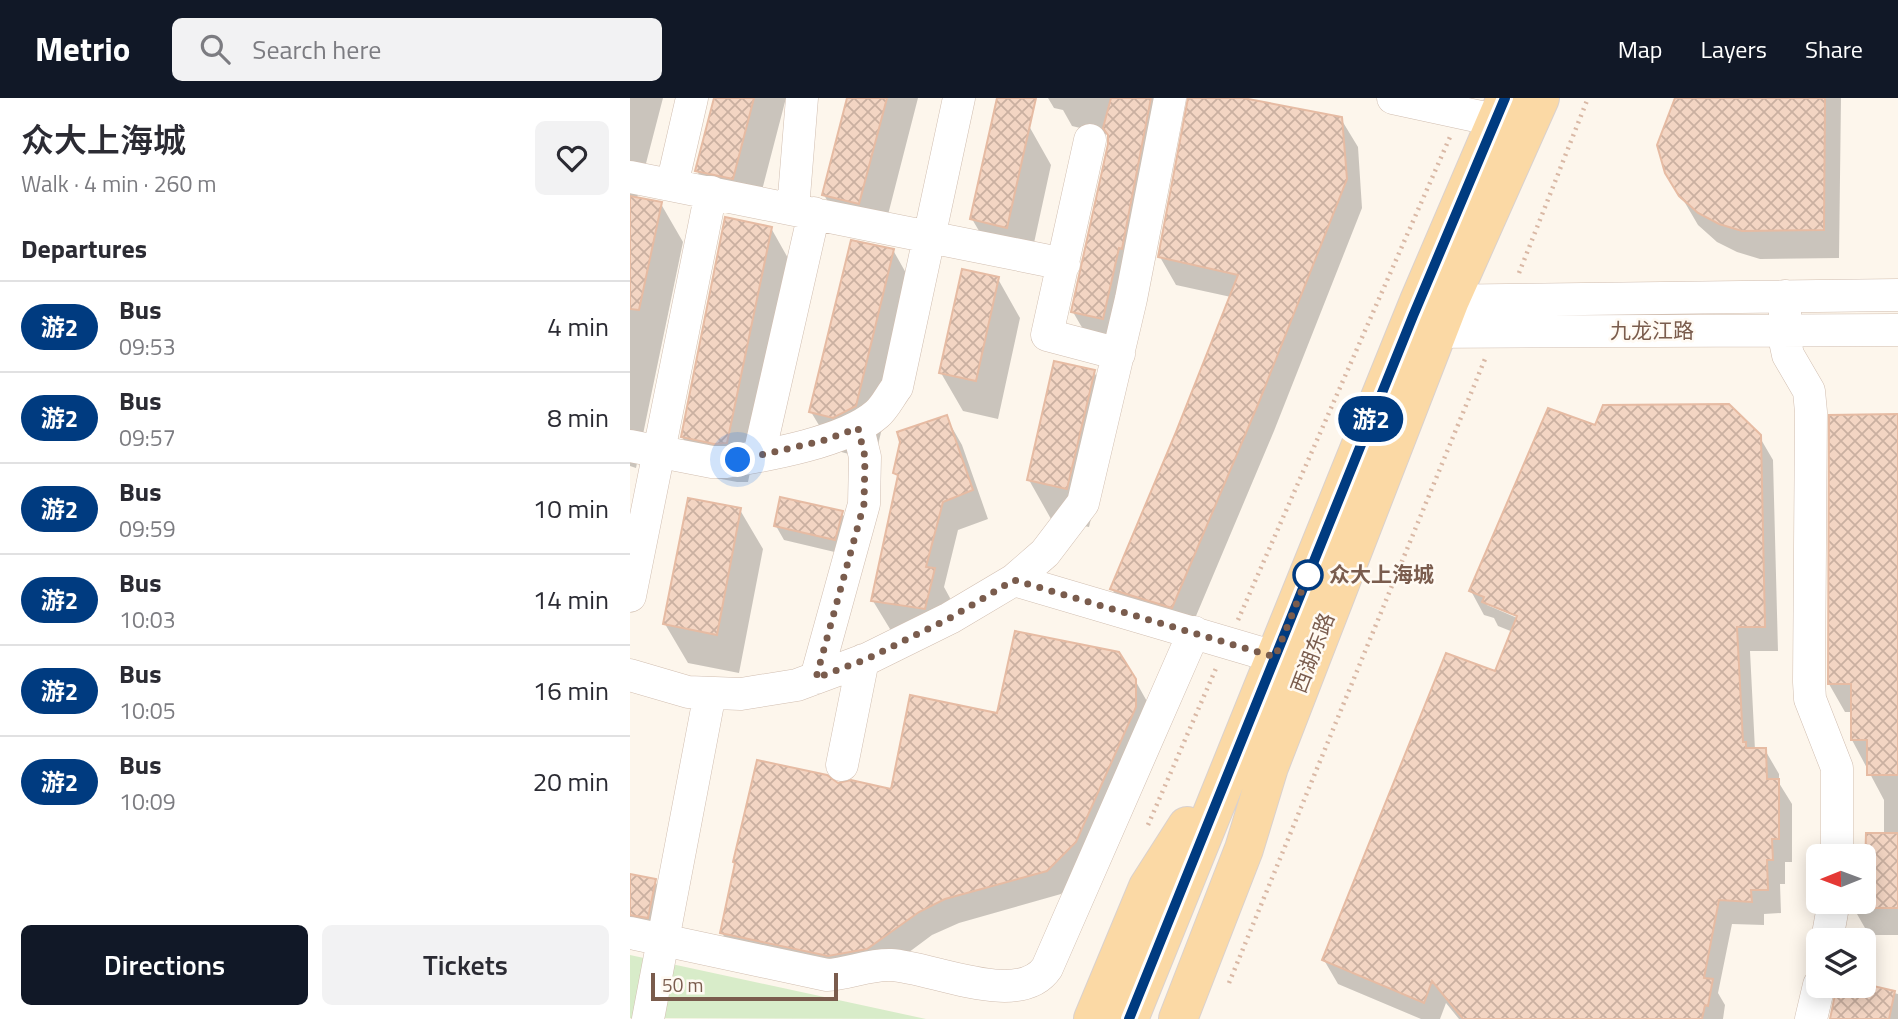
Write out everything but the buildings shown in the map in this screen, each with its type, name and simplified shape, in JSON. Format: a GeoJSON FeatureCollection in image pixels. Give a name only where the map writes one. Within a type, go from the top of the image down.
{"type":"FeatureCollection","features":[{"type":"Feature","properties":{"kind":"main road","name":"西湖东路"},"geometry":{"type":"LineString","coordinates":[[1178,1019],[1244,849],[1269,767],[1429,316],[1506,111]]}},
{"type":"Feature","properties":{"kind":"main road","name":"西湖东路"},"geometry":{"type":"LineString","coordinates":[[1129,1019],[1275,657],[1429,316]]}},
{"type":"Feature","properties":{"kind":"main road"},"geometry":{"type":"LineString","coordinates":[[1094,1019],[1148,887],[1242,737]]}},
{"type":"Feature","properties":{"kind":"street"},"geometry":{"type":"LineString","coordinates":[[673,185],[692,98]]}},
{"type":"Feature","properties":{"kind":"street"},"geometry":{"type":"LineString","coordinates":[[759,455],[803,211],[802,98]]}},
{"type":"Feature","properties":{"kind":"street"},"geometry":{"type":"LineString","coordinates":[[644,449],[712,462],[726,462],[822,441],[858,428],[879,412],[897,387],[958,98]]}},
{"type":"Feature","properties":{"kind":"street"},"geometry":{"type":"LineString","coordinates":[[630,676],[688,692],[741,695],[797,684],[863,660],[950,618],[1014,580],[1045,553],[1083,503],[1119,354],[1170,98]]}},
{"type":"Feature","properties":{"kind":"street"},"geometry":{"type":"LineString","coordinates":[[1393,98],[1506,111]]}},
{"type":"Feature","properties":{"kind":"street"},"geometry":{"type":"LineString","coordinates":[[1090,140],[1047,335],[1119,354]]}},
{"type":"Feature","properties":{"kind":"street"},"geometry":{"type":"LineString","coordinates":[[630,177],[1064,264]]}},
{"type":"Feature","properties":{"kind":"street"},"geometry":{"type":"LineString","coordinates":[[630,596],[644,449],[711,192]]}},
{"type":"Feature","properties":{"kind":"street","name":"九龙江路"},"geometry":{"type":"LineString","coordinates":[[1429,316],[1508,300],[1898,295]]}},
{"type":"Feature","properties":{"kind":"street"},"geometry":{"type":"LineString","coordinates":[[1785,296],[1788,355],[1809,391],[1811,412],[1810,699],[1837,768],[1837,844]]}},
{"type":"Feature","properties":{"kind":"street","name":"九龙江路"},"geometry":{"type":"LineString","coordinates":[[1429,316],[1496,332],[1898,330]]}},
{"type":"Feature","properties":{"kind":"street"},"geometry":{"type":"LineString","coordinates":[[816,678],[864,504],[865,457],[858,428]]}},
{"type":"Feature","properties":{"kind":"street"},"geometry":{"type":"LineString","coordinates":[[1014,580],[1275,657]]}},
{"type":"Feature","properties":{"kind":"street"},"geometry":{"type":"LineString","coordinates":[[630,933],[827,975],[878,965],[894,965],[977,983],[1026,984],[1040,978],[1047,968],[1194,632]]}},
{"type":"Feature","properties":{"kind":"street"},"geometry":{"type":"LineString","coordinates":[[842,765],[863,660]]}},
{"type":"Feature","properties":{"kind":"street"},"geometry":{"type":"LineString","coordinates":[[648,1019],[710,693]]}},
{"type":"Feature","properties":{"kind":"street"},"geometry":{"type":"LineString","coordinates":[[1811,1019],[1816,998]]}},
{"type":"Feature","properties":{"kind":"path"},"geometry":{"type":"LineString","coordinates":[[1508,300],[1588,98]]}},
{"type":"Feature","properties":{"kind":"path"},"geometry":{"type":"LineString","coordinates":[[1146,830],[1228,642],[1506,111]]}},
{"type":"Feature","properties":{"kind":"path"},"geometry":{"type":"LineString","coordinates":[[1224,993],[1496,332]]}},
{"type":"Feature","properties":{"kind":"green space"},"geometry":{"type":"Polygon","coordinates":[[[630,955],[926,1019],[630,1018],[630,955]]]}},
{"type":"Feature","properties":{"kind":"bus line","name":"游2"},"geometry":{"type":"LineString","coordinates":[[1129,1019],[1413,316],[1505,98]]}},
{"type":"Feature","properties":{"kind":"place","name":"众大上海城"},"geometry":{"type":"Point","coordinates":[1308,575]}},
{"type":"Feature","properties":{"kind":"route"},"geometry":{"type":"LineString","coordinates":[[738,460],[822,441],[858,428],[865,457],[864,504],[816,678],[867,659],[950,618],[1014,580],[1275,657],[1308,575]]}}]}
